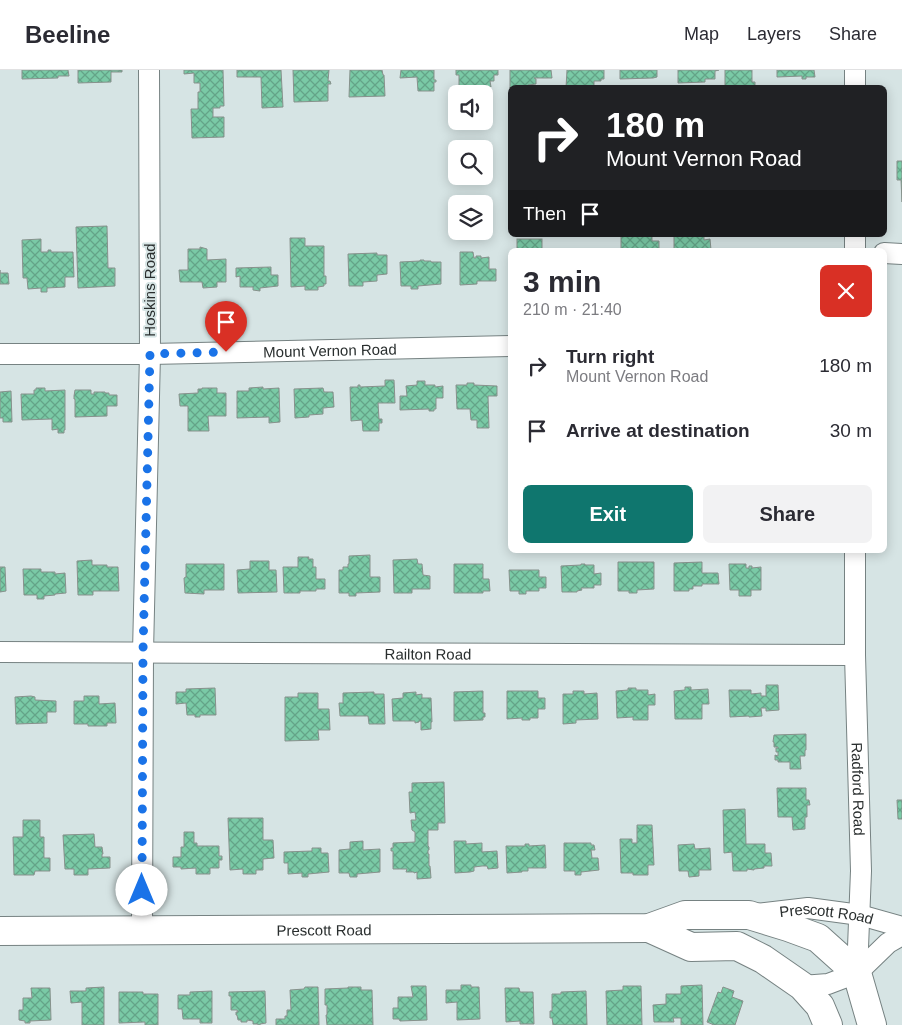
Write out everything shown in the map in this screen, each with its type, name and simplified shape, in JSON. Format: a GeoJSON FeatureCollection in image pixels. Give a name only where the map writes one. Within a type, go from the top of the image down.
{"type":"FeatureCollection","features":[{"type":"Feature","properties":{"kind":"main road","name":"Prescott Road"},"geometry":{"type":"LineString","coordinates":[[0,931],[649,928],[685,915],[749,915],[818,938],[857,973]]}},
{"type":"Feature","properties":{"kind":"main road","name":"Prescott Road"},"geometry":{"type":"LineString","coordinates":[[649,928],[691,947],[737,946],[763,959],[802,986]]}},
{"type":"Feature","properties":{"kind":"main road","name":"Radford Road"},"geometry":{"type":"LineString","coordinates":[[857,973],[872,1025]]}},
{"type":"Feature","properties":{"kind":"main road"},"geometry":{"type":"LineString","coordinates":[[802,986],[820,1006],[828,1025]]}},
{"type":"Feature","properties":{"kind":"street","name":"Hoskins Road"},"geometry":{"type":"LineString","coordinates":[[142,930],[143,652],[150,354],[149,70]]}},
{"type":"Feature","properties":{"kind":"street"},"geometry":{"type":"LineString","coordinates":[[855,70],[855,85]]}},
{"type":"Feature","properties":{"kind":"street"},"geometry":{"type":"LineString","coordinates":[[887,253],[902,254]]}},
{"type":"Feature","properties":{"kind":"street","name":"Mount Vernon Road"},"geometry":{"type":"LineString","coordinates":[[0,354],[150,354],[508,346]]}},
{"type":"Feature","properties":{"kind":"street","name":"Radford Road"},"geometry":{"type":"LineString","coordinates":[[855,553],[855,655],[861,871],[857,973]]}},
{"type":"Feature","properties":{"kind":"street","name":"Railton Road"},"geometry":{"type":"LineString","coordinates":[[0,652],[855,655]]}},
{"type":"Feature","properties":{"kind":"street","name":"Prescott Road"},"geometry":{"type":"LineString","coordinates":[[749,915],[808,908],[860,915],[902,928]]}},
{"type":"Feature","properties":{"kind":"street","name":"Prescott Road"},"geometry":{"type":"LineString","coordinates":[[802,986],[828,984],[857,973],[888,943],[902,935]]}},
{"type":"Feature","properties":{"kind":"building"},"geometry":{"type":"Polygon","coordinates":[[[22,70],[68,70],[69,76],[22,79],[22,70]]]}},
{"type":"Feature","properties":{"kind":"building"},"geometry":{"type":"Polygon","coordinates":[[[78,70],[122,70],[122,72],[111,72],[111,82],[78,83],[78,70]]]}},
{"type":"Feature","properties":{"kind":"building"},"geometry":{"type":"Polygon","coordinates":[[[184,70],[223,70],[224,106],[213,108],[213,117],[224,117],[224,137],[192,138],[191,109],[198,109],[200,83],[194,83],[194,73],[184,74],[184,70]]]}},
{"type":"Feature","properties":{"kind":"building"},"geometry":{"type":"Polygon","coordinates":[[[237,70],[281,70],[283,107],[262,108],[261,77],[237,77],[237,70]]]}},
{"type":"Feature","properties":{"kind":"building"},"geometry":{"type":"Polygon","coordinates":[[[293,70],[329,70],[328,81],[331,84],[328,84],[328,101],[294,102],[293,70]]]}},
{"type":"Feature","properties":{"kind":"building"},"geometry":{"type":"Polygon","coordinates":[[[350,70],[382,70],[385,96],[349,97],[350,70]]]}},
{"type":"Feature","properties":{"kind":"building"},"geometry":{"type":"Polygon","coordinates":[[[401,70],[434,70],[434,80],[436,82],[434,82],[434,91],[418,91],[417,77],[400,78],[401,70]]]}},
{"type":"Feature","properties":{"kind":"building"},"geometry":{"type":"Polygon","coordinates":[[[456,70],[498,70],[498,75],[494,75],[494,81],[490,81],[491,85],[459,85],[459,75],[456,75],[456,70]]]}},
{"type":"Feature","properties":{"kind":"building"},"geometry":{"type":"Polygon","coordinates":[[[510,70],[551,70],[552,78],[534,78],[536,79],[536,84],[510,85],[510,70]]]}},
{"type":"Feature","properties":{"kind":"building"},"geometry":{"type":"Polygon","coordinates":[[[567,70],[604,70],[604,79],[594,81],[594,85],[566,85],[567,70]]]}},
{"type":"Feature","properties":{"kind":"building"},"geometry":{"type":"Polygon","coordinates":[[[620,70],[657,70],[657,77],[620,79],[620,70]]]}},
{"type":"Feature","properties":{"kind":"building"},"geometry":{"type":"Polygon","coordinates":[[[678,70],[719,70],[715,71],[715,79],[705,79],[705,82],[678,83],[678,70]]]}},
{"type":"Feature","properties":{"kind":"building"},"geometry":{"type":"Polygon","coordinates":[[[725,70],[752,70],[752,82],[755,82],[755,85],[725,85],[725,70]]]}},
{"type":"Feature","properties":{"kind":"building"},"geometry":{"type":"Polygon","coordinates":[[[777,70],[814,70],[815,77],[802,79],[802,76],[777,77],[777,70]]]}},
{"type":"Feature","properties":{"kind":"building"},"geometry":{"type":"Polygon","coordinates":[[[897,161],[902,161],[902,202],[901,180],[897,180],[897,161]]]}},
{"type":"Feature","properties":{"kind":"building"},"geometry":{"type":"Polygon","coordinates":[[[107,226],[108,268],[115,268],[115,286],[78,288],[76,227],[107,226]]]}},
{"type":"Feature","properties":{"kind":"building"},"geometry":{"type":"Polygon","coordinates":[[[621,237],[652,237],[652,241],[659,241],[659,248],[621,248],[621,237]]]}},
{"type":"Feature","properties":{"kind":"building"},"geometry":{"type":"Polygon","coordinates":[[[674,237],[704,237],[704,240],[710,239],[711,248],[674,248],[674,237]]]}},
{"type":"Feature","properties":{"kind":"building"},"geometry":{"type":"Polygon","coordinates":[[[290,238],[305,238],[305,246],[324,246],[324,276],[326,276],[326,284],[318,287],[318,290],[305,290],[305,286],[291,287],[290,238]]]}},
{"type":"Feature","properties":{"kind":"building"},"geometry":{"type":"Polygon","coordinates":[[[41,239],[41,252],[51,250],[51,252],[73,252],[74,277],[65,277],[65,287],[47,288],[47,292],[41,292],[41,288],[28,289],[27,278],[23,278],[22,240],[41,239]]]}},
{"type":"Feature","properties":{"kind":"building"},"geometry":{"type":"Polygon","coordinates":[[[517,239],[542,239],[542,248],[517,248],[517,239]]]}},
{"type":"Feature","properties":{"kind":"building"},"geometry":{"type":"Polygon","coordinates":[[[200,247],[207,249],[207,260],[226,259],[226,282],[217,282],[217,287],[203,288],[202,282],[180,282],[179,270],[188,270],[188,249],[200,249],[200,247]]]}},
{"type":"Feature","properties":{"kind":"building"},"geometry":{"type":"Polygon","coordinates":[[[460,252],[473,252],[474,258],[476,256],[481,256],[481,258],[489,257],[489,269],[496,269],[496,281],[477,281],[477,284],[460,285],[460,252]]]}},
{"type":"Feature","properties":{"kind":"building"},"geometry":{"type":"Polygon","coordinates":[[[377,253],[377,255],[387,255],[387,274],[377,275],[377,281],[363,282],[363,286],[349,286],[348,254],[377,253]]]}},
{"type":"Feature","properties":{"kind":"building"},"geometry":{"type":"Polygon","coordinates":[[[420,260],[441,262],[441,284],[418,286],[418,289],[411,289],[411,286],[401,286],[400,262],[420,260]]]}},
{"type":"Feature","properties":{"kind":"building"},"geometry":{"type":"Polygon","coordinates":[[[271,267],[271,275],[278,275],[278,286],[260,288],[260,291],[253,290],[253,287],[240,287],[240,276],[236,277],[236,268],[271,267]]]}},
{"type":"Feature","properties":{"kind":"building"},"geometry":{"type":"Polygon","coordinates":[[[0,273],[8,273],[9,284],[0,284],[0,273]]]}},
{"type":"Feature","properties":{"kind":"building"},"geometry":{"type":"Polygon","coordinates":[[[385,380],[394,380],[395,403],[378,403],[379,419],[382,419],[382,423],[379,423],[379,431],[363,431],[362,420],[351,421],[350,387],[358,387],[358,385],[360,387],[385,386],[385,380]]]}},
{"type":"Feature","properties":{"kind":"building"},"geometry":{"type":"Polygon","coordinates":[[[417,381],[425,381],[425,385],[435,385],[435,387],[443,386],[443,398],[436,398],[436,409],[434,411],[429,411],[429,409],[400,410],[400,396],[407,396],[406,386],[417,385],[417,381]]]}},
{"type":"Feature","properties":{"kind":"building"},"geometry":{"type":"Polygon","coordinates":[[[467,383],[497,386],[497,396],[488,396],[489,428],[477,428],[477,420],[471,420],[470,409],[457,409],[456,385],[467,385],[467,383]]]}},
{"type":"Feature","properties":{"kind":"building"},"geometry":{"type":"Polygon","coordinates":[[[263,387],[263,389],[279,388],[280,422],[269,423],[269,417],[237,418],[237,391],[249,391],[249,388],[263,387]]]}},
{"type":"Feature","properties":{"kind":"building"},"geometry":{"type":"Polygon","coordinates":[[[36,388],[45,388],[45,391],[65,390],[64,433],[58,433],[58,429],[52,430],[52,419],[22,420],[21,394],[34,394],[36,388]]]}},
{"type":"Feature","properties":{"kind":"building"},"geometry":{"type":"Polygon","coordinates":[[[217,388],[217,393],[226,393],[226,416],[208,416],[209,431],[188,431],[188,406],[180,406],[179,394],[198,393],[198,389],[217,388]]]}},
{"type":"Feature","properties":{"kind":"building"},"geometry":{"type":"Polygon","coordinates":[[[323,388],[324,392],[333,392],[334,407],[323,408],[323,414],[295,418],[294,389],[323,388]]]}},
{"type":"Feature","properties":{"kind":"building"},"geometry":{"type":"Polygon","coordinates":[[[75,390],[91,390],[91,394],[94,394],[94,392],[105,392],[109,393],[109,395],[117,395],[117,406],[107,406],[107,416],[75,417],[75,390]]]}},
{"type":"Feature","properties":{"kind":"building"},"geometry":{"type":"Polygon","coordinates":[[[11,391],[12,422],[3,422],[3,418],[0,418],[0,392],[11,391]]]}},
{"type":"Feature","properties":{"kind":"building"},"geometry":{"type":"Polygon","coordinates":[[[370,555],[370,577],[380,577],[380,592],[356,593],[356,596],[349,596],[349,593],[339,593],[339,570],[343,570],[343,567],[348,567],[349,556],[370,555]]]}},
{"type":"Feature","properties":{"kind":"building"},"geometry":{"type":"Polygon","coordinates":[[[298,557],[313,559],[313,567],[316,567],[316,579],[325,579],[325,589],[300,591],[300,593],[284,593],[283,567],[298,567],[298,557]]]}},
{"type":"Feature","properties":{"kind":"building"},"geometry":{"type":"Polygon","coordinates":[[[417,559],[418,564],[422,564],[423,575],[430,576],[430,589],[412,589],[412,593],[394,593],[393,560],[417,559]]]}},
{"type":"Feature","properties":{"kind":"building"},"geometry":{"type":"Polygon","coordinates":[[[92,560],[92,565],[118,567],[119,591],[93,591],[93,595],[78,595],[77,561],[92,560]]]}},
{"type":"Feature","properties":{"kind":"building"},"geometry":{"type":"Polygon","coordinates":[[[250,561],[269,561],[269,570],[276,570],[277,592],[238,593],[237,570],[250,569],[250,561]]]}},
{"type":"Feature","properties":{"kind":"building"},"geometry":{"type":"Polygon","coordinates":[[[618,562],[654,562],[654,589],[637,590],[637,593],[618,591],[618,562]]]}},
{"type":"Feature","properties":{"kind":"building"},"geometry":{"type":"Polygon","coordinates":[[[702,562],[702,573],[718,573],[719,584],[702,584],[702,586],[693,586],[693,589],[689,589],[689,591],[674,591],[674,563],[702,562]]]}},
{"type":"Feature","properties":{"kind":"building"},"geometry":{"type":"Polygon","coordinates":[[[186,564],[224,564],[224,590],[204,590],[204,594],[185,593],[184,578],[186,577],[186,564]]]}},
{"type":"Feature","properties":{"kind":"building"},"geometry":{"type":"Polygon","coordinates":[[[454,564],[483,564],[483,579],[489,579],[490,591],[483,591],[483,593],[454,593],[454,564]]]}},
{"type":"Feature","properties":{"kind":"building"},"geometry":{"type":"Polygon","coordinates":[[[729,564],[746,564],[746,568],[749,568],[749,566],[752,566],[752,568],[761,567],[761,590],[751,590],[751,596],[739,596],[739,590],[730,590],[729,564]]]}},
{"type":"Feature","properties":{"kind":"building"},"geometry":{"type":"Polygon","coordinates":[[[594,565],[594,574],[601,573],[601,585],[594,585],[594,588],[581,588],[582,590],[577,592],[562,592],[561,566],[594,565]]]}},
{"type":"Feature","properties":{"kind":"building"},"geometry":{"type":"Polygon","coordinates":[[[0,567],[5,567],[6,591],[0,592],[0,567]]]}},
{"type":"Feature","properties":{"kind":"building"},"geometry":{"type":"Polygon","coordinates":[[[23,569],[41,569],[41,572],[55,572],[55,574],[65,573],[66,593],[44,596],[44,599],[37,599],[37,595],[24,595],[23,569]]]}},
{"type":"Feature","properties":{"kind":"building"},"geometry":{"type":"Polygon","coordinates":[[[509,570],[539,570],[539,577],[546,577],[546,588],[539,588],[539,591],[526,591],[526,594],[519,594],[519,591],[510,591],[509,570]]]}},
{"type":"Feature","properties":{"kind":"building"},"geometry":{"type":"Polygon","coordinates":[[[766,685],[778,685],[779,710],[766,711],[766,708],[761,708],[762,716],[730,717],[729,690],[751,690],[751,694],[761,693],[761,696],[766,696],[766,685]]]}},
{"type":"Feature","properties":{"kind":"building"},"geometry":{"type":"Polygon","coordinates":[[[685,687],[691,687],[691,690],[708,689],[709,704],[702,704],[702,719],[675,719],[674,691],[685,690],[685,687]]]}},
{"type":"Feature","properties":{"kind":"building"},"geometry":{"type":"Polygon","coordinates":[[[215,688],[216,715],[200,715],[200,717],[195,717],[195,715],[187,715],[186,703],[176,704],[176,692],[186,692],[186,689],[215,688]]]}},
{"type":"Feature","properties":{"kind":"building"},"geometry":{"type":"Polygon","coordinates":[[[628,688],[648,690],[648,695],[655,694],[655,705],[648,705],[648,720],[633,720],[633,717],[617,718],[616,691],[628,690],[628,688]]]}},
{"type":"Feature","properties":{"kind":"building"},"geometry":{"type":"Polygon","coordinates":[[[483,691],[483,713],[485,713],[485,717],[483,717],[483,720],[454,721],[454,692],[483,691]]]}},
{"type":"Feature","properties":{"kind":"building"},"geometry":{"type":"Polygon","coordinates":[[[507,691],[538,691],[538,698],[545,698],[545,709],[538,709],[538,718],[530,718],[530,720],[522,720],[522,718],[507,719],[507,691]]]}},
{"type":"Feature","properties":{"kind":"building"},"geometry":{"type":"Polygon","coordinates":[[[573,691],[584,691],[584,694],[597,693],[598,719],[576,720],[576,723],[563,724],[563,694],[573,694],[573,691]]]}},
{"type":"Feature","properties":{"kind":"building"},"geometry":{"type":"Polygon","coordinates":[[[374,692],[374,694],[384,694],[385,724],[369,724],[368,716],[340,716],[339,703],[343,703],[343,693],[374,692]]]}},
{"type":"Feature","properties":{"kind":"building"},"geometry":{"type":"Polygon","coordinates":[[[416,692],[416,695],[422,694],[422,698],[431,698],[431,729],[421,730],[421,721],[415,723],[415,721],[393,721],[392,699],[403,698],[403,693],[416,692]]]}},
{"type":"Feature","properties":{"kind":"building"},"geometry":{"type":"Polygon","coordinates":[[[298,693],[318,693],[318,709],[329,709],[330,730],[318,730],[319,740],[285,741],[285,697],[298,697],[298,693]]]}},
{"type":"Feature","properties":{"kind":"building"},"geometry":{"type":"Polygon","coordinates":[[[84,696],[99,696],[99,704],[115,703],[116,723],[107,723],[107,726],[74,724],[74,701],[84,701],[84,696]]]}},
{"type":"Feature","properties":{"kind":"building"},"geometry":{"type":"Polygon","coordinates":[[[15,697],[35,697],[35,700],[56,701],[56,712],[47,712],[47,723],[16,724],[15,697]]]}},
{"type":"Feature","properties":{"kind":"building"},"geometry":{"type":"Polygon","coordinates":[[[806,734],[805,756],[800,756],[801,769],[790,769],[790,762],[778,762],[778,760],[775,760],[775,755],[778,756],[776,748],[778,747],[774,747],[774,735],[806,734]]]}},
{"type":"Feature","properties":{"kind":"building"},"geometry":{"type":"Polygon","coordinates":[[[444,782],[445,823],[438,823],[438,830],[428,830],[431,878],[417,879],[417,872],[406,872],[407,869],[393,869],[393,851],[391,851],[391,848],[393,848],[393,843],[415,842],[415,832],[412,830],[411,820],[416,820],[415,812],[410,813],[409,792],[412,792],[412,783],[444,782]]]}},
{"type":"Feature","properties":{"kind":"building"},"geometry":{"type":"Polygon","coordinates":[[[777,788],[806,788],[806,800],[809,800],[810,805],[807,805],[805,829],[793,830],[792,817],[778,817],[777,788]]]}},
{"type":"Feature","properties":{"kind":"building"},"geometry":{"type":"Polygon","coordinates":[[[897,800],[902,800],[902,819],[898,819],[897,800]]]}},
{"type":"Feature","properties":{"kind":"building"},"geometry":{"type":"Polygon","coordinates":[[[745,809],[746,844],[765,844],[765,853],[771,853],[772,866],[764,866],[764,868],[754,870],[747,869],[747,871],[733,871],[732,852],[724,853],[723,810],[745,809]]]}},
{"type":"Feature","properties":{"kind":"building"},"geometry":{"type":"Polygon","coordinates":[[[228,818],[263,818],[263,840],[273,840],[274,858],[263,859],[263,870],[256,870],[256,874],[243,874],[243,869],[230,870],[228,818]]]}},
{"type":"Feature","properties":{"kind":"building"},"geometry":{"type":"Polygon","coordinates":[[[23,820],[40,820],[40,837],[44,837],[44,858],[50,858],[50,871],[35,871],[34,875],[14,875],[13,837],[23,837],[23,820]]]}},
{"type":"Feature","properties":{"kind":"building"},"geometry":{"type":"Polygon","coordinates":[[[637,825],[652,825],[654,865],[648,865],[648,875],[621,873],[620,839],[632,839],[632,843],[637,843],[637,825]]]}},
{"type":"Feature","properties":{"kind":"building"},"geometry":{"type":"Polygon","coordinates":[[[184,832],[194,832],[194,843],[197,843],[197,846],[219,846],[219,856],[222,856],[222,860],[219,860],[219,868],[210,868],[210,874],[196,874],[196,868],[181,869],[181,867],[173,867],[173,857],[181,857],[181,847],[184,847],[184,832]]]}},
{"type":"Feature","properties":{"kind":"building"},"geometry":{"type":"Polygon","coordinates":[[[94,834],[95,847],[102,847],[102,857],[110,857],[110,868],[88,869],[88,875],[74,875],[74,869],[65,869],[63,835],[94,834]]]}},
{"type":"Feature","properties":{"kind":"building"},"geometry":{"type":"Polygon","coordinates":[[[363,841],[363,850],[380,849],[380,872],[357,874],[357,877],[350,877],[349,873],[339,873],[339,850],[350,849],[350,842],[363,841]]]}},
{"type":"Feature","properties":{"kind":"building"},"geometry":{"type":"Polygon","coordinates":[[[454,841],[466,841],[466,844],[482,843],[482,852],[497,851],[498,868],[488,869],[487,866],[482,866],[474,867],[474,871],[455,873],[454,841]]]}},
{"type":"Feature","properties":{"kind":"building"},"geometry":{"type":"Polygon","coordinates":[[[564,843],[591,843],[591,845],[594,845],[595,850],[591,850],[592,858],[598,858],[599,870],[581,872],[581,875],[575,875],[575,871],[564,871],[564,843]]]}},
{"type":"Feature","properties":{"kind":"building"},"geometry":{"type":"Polygon","coordinates":[[[525,844],[529,844],[529,846],[545,845],[546,868],[528,868],[528,871],[507,873],[506,846],[525,846],[525,844]]]}},
{"type":"Feature","properties":{"kind":"building"},"geometry":{"type":"Polygon","coordinates":[[[694,844],[695,849],[710,848],[711,870],[699,870],[699,876],[689,877],[688,871],[679,871],[678,845],[694,844]]]}},
{"type":"Feature","properties":{"kind":"building"},"geometry":{"type":"Polygon","coordinates":[[[312,848],[321,848],[321,853],[328,853],[329,872],[308,874],[308,877],[302,877],[302,873],[288,874],[288,863],[284,863],[284,852],[312,851],[312,848]]]}},
{"type":"Feature","properties":{"kind":"building"},"geometry":{"type":"Polygon","coordinates":[[[461,985],[479,987],[480,1019],[457,1020],[457,1002],[446,1003],[446,990],[461,990],[461,985]]]}},
{"type":"Feature","properties":{"kind":"building"},"geometry":{"type":"Polygon","coordinates":[[[702,985],[703,1025],[681,1025],[681,1018],[673,1018],[674,1022],[654,1022],[653,1005],[666,1004],[666,994],[681,994],[681,986],[702,985]]]}},
{"type":"Feature","properties":{"kind":"building"},"geometry":{"type":"Polygon","coordinates":[[[411,986],[426,986],[427,1020],[400,1021],[399,1019],[393,1019],[393,1008],[398,1008],[398,997],[413,997],[411,986]]]}},
{"type":"Feature","properties":{"kind":"building"},"geometry":{"type":"Polygon","coordinates":[[[623,986],[641,986],[642,1025],[607,1025],[606,991],[623,990],[623,986]]]}},
{"type":"Feature","properties":{"kind":"building"},"geometry":{"type":"Polygon","coordinates":[[[104,987],[104,1025],[82,1025],[82,1002],[71,1003],[70,991],[86,991],[86,988],[104,987]]]}},
{"type":"Feature","properties":{"kind":"building"},"geometry":{"type":"Polygon","coordinates":[[[305,987],[318,987],[319,1025],[276,1025],[276,1019],[285,1019],[287,1010],[291,1010],[290,990],[304,989],[305,987]]]}},
{"type":"Feature","properties":{"kind":"building"},"geometry":{"type":"Polygon","coordinates":[[[361,987],[361,990],[372,990],[373,1025],[327,1025],[325,989],[361,987]]]}},
{"type":"Feature","properties":{"kind":"building"},"geometry":{"type":"Polygon","coordinates":[[[723,987],[734,991],[732,997],[743,1001],[735,1025],[714,1025],[707,1022],[718,992],[721,993],[723,987]]]}},
{"type":"Feature","properties":{"kind":"building"},"geometry":{"type":"Polygon","coordinates":[[[31,988],[50,988],[51,1020],[25,1023],[25,1021],[19,1020],[19,1010],[23,1010],[23,998],[32,998],[31,988]]]}},
{"type":"Feature","properties":{"kind":"building"},"geometry":{"type":"Polygon","coordinates":[[[505,988],[519,988],[520,992],[533,992],[534,1024],[520,1024],[520,1021],[506,1022],[505,988]]]}},
{"type":"Feature","properties":{"kind":"building"},"geometry":{"type":"Polygon","coordinates":[[[212,991],[212,1023],[200,1023],[200,1019],[183,1019],[182,1009],[178,1009],[178,995],[190,995],[190,992],[212,991]]]}},
{"type":"Feature","properties":{"kind":"building"},"geometry":{"type":"Polygon","coordinates":[[[265,991],[266,1023],[258,1025],[253,1024],[253,1021],[241,1022],[241,1020],[238,1020],[237,1010],[231,1010],[231,996],[229,996],[229,992],[265,991]]]}},
{"type":"Feature","properties":{"kind":"building"},"geometry":{"type":"Polygon","coordinates":[[[586,991],[587,1025],[553,1025],[552,1018],[550,1018],[552,994],[586,991]]]}},
{"type":"Feature","properties":{"kind":"building"},"geometry":{"type":"Polygon","coordinates":[[[119,992],[158,994],[158,1025],[145,1025],[145,1022],[119,1023],[119,992]]]}},
{"type":"Feature","properties":{"kind":"route"},"geometry":{"type":"LineString","coordinates":[[142,890],[143,652],[150,354],[226,352]]}}]}
